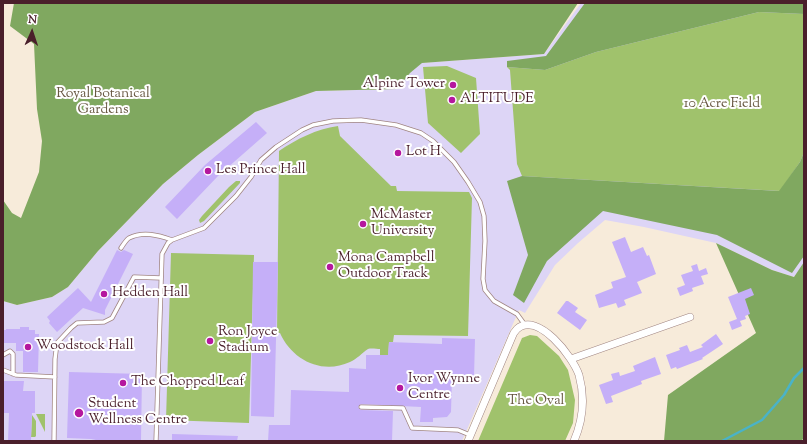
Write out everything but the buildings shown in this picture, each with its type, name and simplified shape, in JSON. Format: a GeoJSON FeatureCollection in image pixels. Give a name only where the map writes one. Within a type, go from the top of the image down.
{"type":"FeatureCollection","features":[{"type":"Feature","properties":{"kind":"street"},"geometry":{"type":"LineString","coordinates":[[572,359],[690,317]]}},
{"type":"Feature","properties":{"kind":"street"},"geometry":{"type":"LineString","coordinates":[[469,438],[512,337],[517,329],[525,326],[533,326],[541,329],[550,336],[572,359],[578,374],[582,390],[583,407],[581,422],[574,441]]}},
{"type":"Feature","properties":{"kind":"lane"},"geometry":{"type":"LineString","coordinates":[[156,441],[162,254],[168,243],[172,240],[204,228],[236,196],[251,177],[261,160],[268,154],[288,138],[302,130],[324,122],[361,120],[381,122],[403,127],[421,133],[433,141],[454,162],[475,193],[482,209],[485,230],[483,279],[485,290],[494,301],[517,314],[525,326]]}},
{"type":"Feature","properties":{"kind":"lane"},"geometry":{"type":"LineString","coordinates":[[121,248],[128,238],[143,234],[159,235],[172,240]]}},
{"type":"Feature","properties":{"kind":"lane"},"geometry":{"type":"LineString","coordinates":[[54,441],[57,343],[77,323],[104,322],[112,318],[134,277],[161,278]]}},
{"type":"Feature","properties":{"kind":"lane"},"geometry":{"type":"LineString","coordinates":[[3,355],[10,351],[13,354],[13,374]]}},
{"type":"Feature","properties":{"kind":"lane"},"geometry":{"type":"LineString","coordinates":[[3,370],[13,374],[55,376]]}},
{"type":"Feature","properties":{"kind":"lane"},"geometry":{"type":"LineString","coordinates":[[361,407],[403,408],[412,428],[458,430],[469,438]]}},
{"type":"Feature","properties":{"kind":"shaded area","name":"McMaster University"},"geometry":{"type":"Polygon","coordinates":[[[581,3],[804,3],[804,264],[794,277],[772,270],[716,243],[605,220],[555,265],[525,313],[519,310],[462,441],[3,441],[3,301],[17,305],[52,297],[68,287],[98,251],[163,184],[198,155],[255,112],[316,91],[397,89],[410,73],[421,63],[544,54],[581,3]]]}},
{"type":"Feature","properties":{"kind":"green space","name":"Royal Botanical Gardens"},"geometry":{"type":"Polygon","coordinates":[[[14,3],[578,3],[544,54],[422,63],[410,73],[397,89],[316,91],[255,112],[198,155],[163,184],[98,251],[68,287],[52,297],[17,305],[3,301],[3,200],[12,213],[21,218],[39,172],[42,141],[37,109],[34,44],[10,26],[14,3]]]}},
{"type":"Feature","properties":{"kind":"green space"},"geometry":{"type":"Polygon","coordinates":[[[585,3],[804,3],[804,14],[759,12],[596,52],[545,70],[507,67],[507,61],[546,56],[585,3]]]}},
{"type":"Feature","properties":{"kind":"green space","name":"10 Acre Field"},"geometry":{"type":"Polygon","coordinates":[[[759,12],[804,14],[804,152],[800,162],[780,191],[522,176],[517,164],[510,70],[507,67],[545,70],[596,52],[759,12]]]}},
{"type":"Feature","properties":{"kind":"green space","name":"ALTITUDE"},"geometry":{"type":"Polygon","coordinates":[[[447,66],[476,78],[480,134],[461,153],[428,123],[423,67],[447,66]]]}},
{"type":"Feature","properties":{"kind":"green space"},"geometry":{"type":"Polygon","coordinates":[[[338,126],[340,136],[391,186],[396,186],[397,191],[469,192],[472,198],[468,336],[394,335],[393,342],[389,342],[388,361],[380,361],[380,349],[368,349],[350,362],[339,366],[329,367],[319,366],[300,357],[285,343],[280,333],[277,333],[279,151],[307,135],[322,129],[338,126]]]}},
{"type":"Feature","properties":{"kind":"green space"},"geometry":{"type":"Polygon","coordinates":[[[804,152],[804,256],[792,273],[717,235],[603,211],[547,261],[524,303],[513,295],[528,255],[507,181],[522,176],[779,191],[800,162],[804,152]]]}},
{"type":"Feature","properties":{"kind":"green space"},"geometry":{"type":"Polygon","coordinates":[[[236,181],[240,181],[240,183],[204,221],[200,223],[199,220],[202,216],[236,181]]]}},
{"type":"Feature","properties":{"kind":"green space"},"geometry":{"type":"Polygon","coordinates":[[[716,243],[772,270],[794,277],[804,262],[804,438],[801,441],[664,441],[668,395],[756,333],[716,243]]]}},
{"type":"Feature","properties":{"kind":"green space","name":"Ron Joyce Stadium"},"geometry":{"type":"Polygon","coordinates":[[[171,253],[254,255],[249,423],[166,420],[171,253]]]}},
{"type":"Feature","properties":{"kind":"green space","name":"The Oval"},"geometry":{"type":"Polygon","coordinates":[[[530,335],[537,336],[559,356],[568,370],[575,400],[573,423],[565,441],[478,441],[522,338],[530,335]]]}},
{"type":"Feature","properties":{"kind":"green space"},"geometry":{"type":"Polygon","coordinates":[[[36,414],[45,414],[45,432],[36,414]]]}},
{"type":"Feature","properties":{"kind":"green space"},"geometry":{"type":"Polygon","coordinates":[[[32,415],[36,421],[35,437],[31,437],[32,415]]]}},
{"type":"Feature","properties":{"kind":"waterway"},"geometry":{"type":"LineString","coordinates":[[722,441],[762,420],[784,395],[794,378],[804,368]]}},
{"type":"Feature","properties":{"kind":"place","name":"Alpine Tower"},"geometry":{"type":"Point","coordinates":[453,85]}},
{"type":"Feature","properties":{"kind":"place","name":"ALTITUDE"},"geometry":{"type":"Point","coordinates":[452,100]}},
{"type":"Feature","properties":{"kind":"place","name":"Lot H"},"geometry":{"type":"Point","coordinates":[398,153]}},
{"type":"Feature","properties":{"kind":"place","name":"Les Prince Hall"},"geometry":{"type":"Point","coordinates":[208,171]}},
{"type":"Feature","properties":{"kind":"place","name":"McMaster University"},"geometry":{"type":"Point","coordinates":[363,224]}},
{"type":"Feature","properties":{"kind":"place","name":"Mona Campbell Outdoor Track"},"geometry":{"type":"Point","coordinates":[330,267]}},
{"type":"Feature","properties":{"kind":"place","name":"Hedden Hall"},"geometry":{"type":"Point","coordinates":[104,294]}},
{"type":"Feature","properties":{"kind":"place","name":"Ron Joyce Stadium"},"geometry":{"type":"Point","coordinates":[210,341]}},
{"type":"Feature","properties":{"kind":"place","name":"Woodstock Hall"},"geometry":{"type":"Point","coordinates":[28,347]}},
{"type":"Feature","properties":{"kind":"place","name":"The Chopped Leaf"},"geometry":{"type":"Point","coordinates":[123,383]}},
{"type":"Feature","properties":{"kind":"place","name":"Ivor Wynne Centre"},"geometry":{"type":"Point","coordinates":[400,388]}},
{"type":"Feature","properties":{"kind":"place","name":"Student Wellness Centre"},"geometry":{"type":"Point","coordinates":[79,413]}}]}
